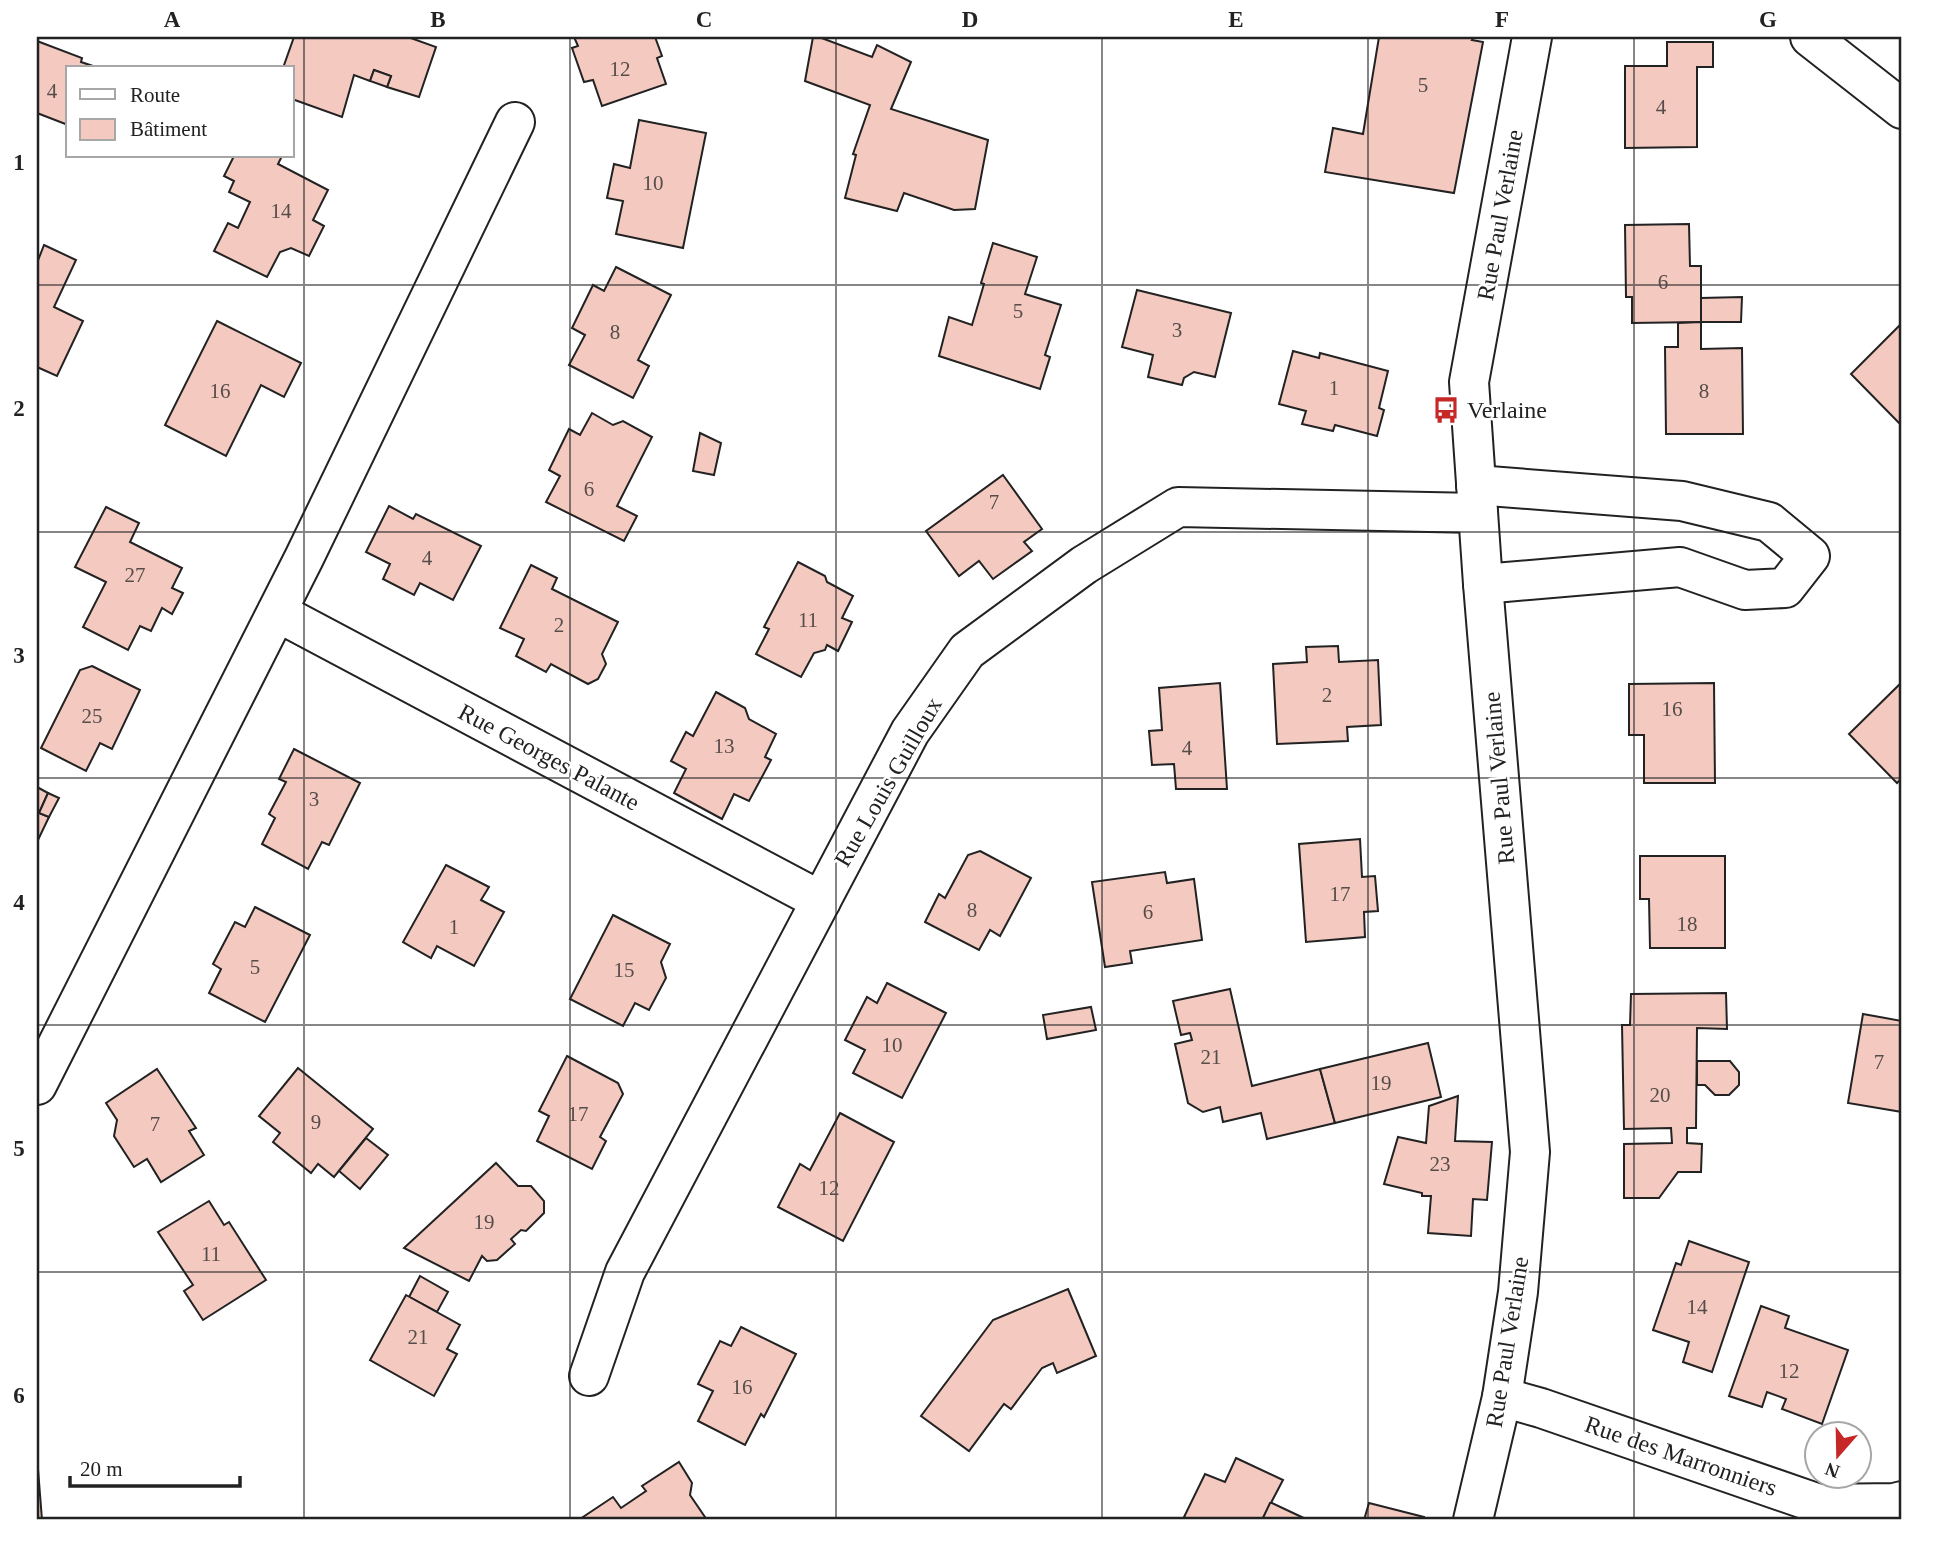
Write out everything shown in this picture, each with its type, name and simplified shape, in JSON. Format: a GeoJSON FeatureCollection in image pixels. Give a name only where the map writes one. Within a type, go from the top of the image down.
{"type":"FeatureCollection","features":[{"type":"Feature","properties":{"kind":"street","name":"Rue Paul Verlaine"},"geometry":{"type":"LineString","coordinates":[[1473,1520],[1502,1398],[1518,1292],[1530,1152],[1469,382],[1532,37]]}},
{"type":"Feature","properties":{"kind":"street"},"geometry":{"type":"LineString","coordinates":[[1810,37],[1902,109]]}},
{"type":"Feature","properties":{"kind":"street"},"geometry":{"type":"LineString","coordinates":[[37,1084],[277,612],[515,122]]}},
{"type":"Feature","properties":{"kind":"street","name":"Rue Louis Guilloux"},"geometry":{"type":"LineString","coordinates":[[589,1376],[625,1272],[911,732],[967,651],[1084,565],[1178,507],[1477,499],[1682,501],[1769,522],[1810,556],[1785,588],[1745,590],[1679,567],[1483,584]]}},
{"type":"Feature","properties":{"kind":"street","name":"Rue Georges Palante"},"geometry":{"type":"LineString","coordinates":[[277,612],[821,901]]}},
{"type":"Feature","properties":{"kind":"street","name":"Rue des Marronniers"},"geometry":{"type":"LineString","coordinates":[[1502,1398],[1541,1408],[1819,1504],[1902,1501]]}},
{"type":"Feature","properties":{"kind":"building"},"geometry":{"type":"Polygon","coordinates":[[[294,37],[408,37],[436,47],[419,97],[387,87],[391,76],[374,70],[370,81],[354,75],[342,117],[294,100],[294,66],[284,66],[294,37]]]}},
{"type":"Feature","properties":{"kind":"building"},"geometry":{"type":"Polygon","coordinates":[[[574,37],[655,37],[662,56],[657,58],[666,84],[602,106],[593,80],[584,82],[572,48],[578,46],[574,37]]]}},
{"type":"Feature","properties":{"kind":"building"},"geometry":{"type":"Polygon","coordinates":[[[813,37],[872,57],[877,45],[911,62],[891,109],[988,140],[975,209],[954,210],[904,193],[897,211],[845,198],[856,155],[853,154],[870,105],[805,81],[813,37]]]}},
{"type":"Feature","properties":{"kind":"building"},"geometry":{"type":"Polygon","coordinates":[[[1379,37],[1474,37],[1472,40],[1483,42],[1454,193],[1325,172],[1333,128],[1363,134],[1379,37]]]}},
{"type":"Feature","properties":{"kind":"building"},"geometry":{"type":"Polygon","coordinates":[[[37,41],[82,58],[81,62],[93,66],[66,66],[66,124],[37,113],[37,41]]]}},
{"type":"Feature","properties":{"kind":"building"},"geometry":{"type":"Polygon","coordinates":[[[1667,42],[1713,42],[1713,67],[1697,67],[1697,147],[1625,148],[1625,66],[1667,66],[1667,42]]]}},
{"type":"Feature","properties":{"kind":"building"},"geometry":{"type":"Polygon","coordinates":[[[374,70],[391,76],[387,87],[370,81],[374,70]]]}},
{"type":"Feature","properties":{"kind":"building"},"geometry":{"type":"Polygon","coordinates":[[[639,120],[706,133],[683,248],[616,234],[623,201],[607,198],[614,164],[630,168],[639,120]]]}},
{"type":"Feature","properties":{"kind":"building"},"geometry":{"type":"Polygon","coordinates":[[[233,158],[281,158],[278,164],[328,190],[313,220],[324,226],[309,256],[291,248],[280,252],[267,277],[214,251],[228,223],[238,228],[250,202],[229,192],[234,181],[224,176],[233,158]]]}},
{"type":"Feature","properties":{"kind":"building"},"geometry":{"type":"Polygon","coordinates":[[[1689,224],[1690,266],[1701,266],[1701,322],[1632,323],[1632,297],[1626,297],[1625,225],[1689,224]]]}},
{"type":"Feature","properties":{"kind":"building"},"geometry":{"type":"Polygon","coordinates":[[[993,243],[1037,257],[1025,294],[1061,305],[1045,355],[1050,357],[1040,389],[939,356],[949,317],[972,325],[993,243]]]}},
{"type":"Feature","properties":{"kind":"building"},"geometry":{"type":"Polygon","coordinates":[[[44,245],[76,260],[54,307],[83,321],[57,376],[37,367],[37,263],[44,245]]]}},
{"type":"Feature","properties":{"kind":"building"},"geometry":{"type":"Polygon","coordinates":[[[616,267],[671,295],[638,360],[649,366],[633,398],[569,365],[585,335],[572,328],[593,285],[604,291],[616,267]]]}},
{"type":"Feature","properties":{"kind":"building"},"geometry":{"type":"Polygon","coordinates":[[[1137,290],[1231,313],[1215,377],[1194,372],[1184,378],[1182,385],[1148,377],[1153,355],[1122,347],[1137,290]]]}},
{"type":"Feature","properties":{"kind":"building"},"geometry":{"type":"Polygon","coordinates":[[[1742,297],[1741,322],[1701,322],[1701,298],[1742,297]]]}},
{"type":"Feature","properties":{"kind":"building"},"geometry":{"type":"Polygon","coordinates":[[[217,321],[301,363],[284,397],[261,385],[226,456],[165,425],[217,321]]]}},
{"type":"Feature","properties":{"kind":"building"},"geometry":{"type":"Polygon","coordinates":[[[1701,322],[1701,349],[1742,348],[1743,434],[1666,434],[1665,347],[1678,347],[1678,323],[1701,322]]]}},
{"type":"Feature","properties":{"kind":"building"},"geometry":{"type":"Polygon","coordinates":[[[1902,323],[1902,426],[1851,374],[1902,323]]]}},
{"type":"Feature","properties":{"kind":"building"},"geometry":{"type":"Polygon","coordinates":[[[1293,351],[1319,358],[1320,353],[1388,371],[1379,408],[1384,410],[1377,436],[1335,425],[1333,431],[1302,424],[1306,411],[1279,404],[1293,351]]]}},
{"type":"Feature","properties":{"kind":"building"},"geometry":{"type":"Polygon","coordinates":[[[592,413],[613,425],[623,421],[652,437],[617,506],[637,516],[624,541],[546,502],[560,476],[549,470],[569,429],[580,435],[592,413]]]}},
{"type":"Feature","properties":{"kind":"building"},"geometry":{"type":"Polygon","coordinates":[[[700,433],[721,443],[714,475],[693,471],[700,433]]]}},
{"type":"Feature","properties":{"kind":"building"},"geometry":{"type":"Polygon","coordinates":[[[1003,475],[1042,529],[1024,542],[1032,551],[993,579],[979,561],[959,576],[926,531],[1003,475]]]}},
{"type":"Feature","properties":{"kind":"building"},"geometry":{"type":"Polygon","coordinates":[[[389,506],[413,519],[416,514],[481,546],[453,600],[420,583],[414,595],[383,579],[390,564],[366,552],[389,506]]]}},
{"type":"Feature","properties":{"kind":"building"},"geometry":{"type":"Polygon","coordinates":[[[106,507],[139,523],[130,542],[182,568],[172,588],[183,593],[172,614],[162,608],[151,631],[140,626],[128,650],[83,627],[106,582],[75,567],[106,507]]]}},
{"type":"Feature","properties":{"kind":"building"},"geometry":{"type":"Polygon","coordinates":[[[798,562],[825,576],[827,582],[853,596],[842,618],[852,622],[838,651],[827,645],[825,650],[814,653],[801,677],[756,654],[769,629],[764,627],[798,562]]]}},
{"type":"Feature","properties":{"kind":"building"},"geometry":{"type":"Polygon","coordinates":[[[531,565],[557,578],[552,589],[618,622],[602,654],[606,664],[598,679],[588,684],[551,664],[546,672],[516,656],[524,639],[500,628],[531,565]]]}},
{"type":"Feature","properties":{"kind":"building"},"geometry":{"type":"Polygon","coordinates":[[[1338,646],[1339,662],[1378,660],[1381,725],[1347,727],[1348,741],[1277,744],[1273,664],[1307,662],[1306,647],[1338,646]]]}},
{"type":"Feature","properties":{"kind":"building"},"geometry":{"type":"Polygon","coordinates":[[[92,666],[140,690],[112,749],[100,743],[86,771],[41,748],[80,670],[92,666]]]}},
{"type":"Feature","properties":{"kind":"building"},"geometry":{"type":"Polygon","coordinates":[[[1902,682],[1902,778],[1897,783],[1849,734],[1902,682]]]}},
{"type":"Feature","properties":{"kind":"building"},"geometry":{"type":"Polygon","coordinates":[[[1220,683],[1227,789],[1176,789],[1174,764],[1152,765],[1149,731],[1162,730],[1159,688],[1220,683]]]}},
{"type":"Feature","properties":{"kind":"building"},"geometry":{"type":"Polygon","coordinates":[[[1714,683],[1715,783],[1644,783],[1644,735],[1629,735],[1629,684],[1714,683]]]}},
{"type":"Feature","properties":{"kind":"building"},"geometry":{"type":"Polygon","coordinates":[[[716,692],[745,708],[749,719],[776,734],[765,757],[771,760],[749,801],[734,794],[722,819],[674,793],[686,769],[671,761],[686,732],[693,736],[716,692]]]}},
{"type":"Feature","properties":{"kind":"building"},"geometry":{"type":"Polygon","coordinates":[[[294,749],[360,783],[329,845],[322,842],[308,869],[262,844],[275,818],[269,814],[286,782],[279,779],[294,749]]]}},
{"type":"Feature","properties":{"kind":"building"},"geometry":{"type":"Polygon","coordinates":[[[37,787],[48,793],[39,813],[49,817],[37,842],[37,787]]]}},
{"type":"Feature","properties":{"kind":"building"},"geometry":{"type":"Polygon","coordinates":[[[48,793],[59,798],[49,817],[39,813],[48,793]]]}},
{"type":"Feature","properties":{"kind":"building"},"geometry":{"type":"Polygon","coordinates":[[[1360,839],[1362,877],[1375,876],[1378,911],[1364,912],[1365,937],[1306,942],[1299,844],[1360,839]]]}},
{"type":"Feature","properties":{"kind":"building"},"geometry":{"type":"Polygon","coordinates":[[[980,851],[1031,878],[1000,936],[990,930],[979,950],[925,922],[939,894],[945,898],[968,855],[980,851]]]}},
{"type":"Feature","properties":{"kind":"building"},"geometry":{"type":"Polygon","coordinates":[[[1640,856],[1725,856],[1725,948],[1650,948],[1649,899],[1640,899],[1640,856]]]}},
{"type":"Feature","properties":{"kind":"building"},"geometry":{"type":"Polygon","coordinates":[[[446,865],[489,887],[481,900],[504,912],[474,966],[437,946],[431,958],[403,942],[446,865]]]}},
{"type":"Feature","properties":{"kind":"building"},"geometry":{"type":"Polygon","coordinates":[[[1165,872],[1167,883],[1194,879],[1202,940],[1130,951],[1132,963],[1105,967],[1092,882],[1165,872]]]}},
{"type":"Feature","properties":{"kind":"building"},"geometry":{"type":"Polygon","coordinates":[[[255,907],[310,935],[265,1022],[209,993],[221,969],[213,964],[235,922],[245,927],[255,907]]]}},
{"type":"Feature","properties":{"kind":"building"},"geometry":{"type":"Polygon","coordinates":[[[613,915],[670,944],[661,962],[666,978],[649,1010],[635,1003],[623,1026],[570,999],[613,915]]]}},
{"type":"Feature","properties":{"kind":"building"},"geometry":{"type":"Polygon","coordinates":[[[887,983],[946,1013],[902,1098],[853,1073],[865,1050],[845,1040],[867,997],[877,1003],[887,983]]]}},
{"type":"Feature","properties":{"kind":"building"},"geometry":{"type":"Polygon","coordinates":[[[1230,989],[1252,1086],[1320,1069],[1335,1123],[1267,1139],[1261,1113],[1223,1122],[1220,1107],[1203,1112],[1188,1103],[1175,1044],[1192,1040],[1190,1033],[1181,1035],[1173,1001],[1230,989]]]}},
{"type":"Feature","properties":{"kind":"building"},"geometry":{"type":"Polygon","coordinates":[[[1726,993],[1727,1029],[1697,1028],[1696,1128],[1687,1128],[1687,1143],[1702,1144],[1701,1172],[1678,1172],[1659,1198],[1624,1198],[1624,1144],[1672,1143],[1671,1128],[1624,1129],[1622,1025],[1630,1025],[1631,994],[1726,993]]]}},
{"type":"Feature","properties":{"kind":"building"},"geometry":{"type":"Polygon","coordinates":[[[1091,1007],[1096,1030],[1047,1039],[1043,1015],[1091,1007]]]}},
{"type":"Feature","properties":{"kind":"building"},"geometry":{"type":"Polygon","coordinates":[[[1863,1014],[1902,1021],[1902,1112],[1848,1103],[1863,1014]]]}},
{"type":"Feature","properties":{"kind":"building"},"geometry":{"type":"Polygon","coordinates":[[[1428,1043],[1441,1097],[1335,1123],[1320,1069],[1428,1043]]]}},
{"type":"Feature","properties":{"kind":"building"},"geometry":{"type":"Polygon","coordinates":[[[567,1056],[618,1083],[623,1094],[600,1137],[606,1141],[592,1169],[537,1141],[549,1116],[539,1111],[567,1056]]]}},
{"type":"Feature","properties":{"kind":"building"},"geometry":{"type":"Polygon","coordinates":[[[1697,1061],[1730,1061],[1739,1072],[1739,1085],[1729,1095],[1715,1095],[1705,1085],[1697,1085],[1697,1061]]]}},
{"type":"Feature","properties":{"kind":"building"},"geometry":{"type":"Polygon","coordinates":[[[298,1068],[373,1129],[334,1177],[318,1164],[311,1173],[273,1142],[280,1133],[259,1116],[298,1068]]]}},
{"type":"Feature","properties":{"kind":"building"},"geometry":{"type":"Polygon","coordinates":[[[157,1069],[196,1128],[189,1131],[204,1155],[161,1182],[147,1159],[134,1167],[114,1136],[117,1120],[106,1103],[157,1069]]]}},
{"type":"Feature","properties":{"kind":"building"},"geometry":{"type":"Polygon","coordinates":[[[1458,1096],[1455,1141],[1492,1142],[1487,1200],[1473,1199],[1471,1236],[1428,1233],[1431,1196],[1422,1196],[1422,1193],[1384,1184],[1398,1137],[1426,1143],[1429,1106],[1458,1096]]]}},
{"type":"Feature","properties":{"kind":"building"},"geometry":{"type":"Polygon","coordinates":[[[840,1113],[894,1142],[843,1241],[778,1207],[800,1164],[810,1170],[840,1113]]]}},
{"type":"Feature","properties":{"kind":"building"},"geometry":{"type":"Polygon","coordinates":[[[366,1138],[388,1155],[360,1189],[339,1171],[366,1138]]]}},
{"type":"Feature","properties":{"kind":"building"},"geometry":{"type":"Polygon","coordinates":[[[496,1163],[518,1186],[531,1186],[544,1201],[544,1213],[526,1231],[521,1230],[511,1239],[515,1244],[497,1260],[487,1261],[482,1256],[469,1281],[404,1248],[496,1163]]]}},
{"type":"Feature","properties":{"kind":"building"},"geometry":{"type":"Polygon","coordinates":[[[209,1201],[224,1225],[229,1222],[266,1280],[203,1320],[184,1291],[193,1285],[158,1232],[209,1201]]]}},
{"type":"Feature","properties":{"kind":"building"},"geometry":{"type":"Polygon","coordinates":[[[1689,1241],[1749,1262],[1712,1372],[1683,1362],[1689,1342],[1653,1330],[1676,1263],[1681,1265],[1689,1241]]]}},
{"type":"Feature","properties":{"kind":"building"},"geometry":{"type":"Polygon","coordinates":[[[420,1276],[448,1292],[437,1312],[409,1297],[420,1276]]]}},
{"type":"Feature","properties":{"kind":"building"},"geometry":{"type":"Polygon","coordinates":[[[1068,1289],[1096,1356],[1057,1373],[1053,1363],[1042,1368],[1011,1409],[1004,1404],[969,1451],[921,1416],[993,1320],[1068,1289]]]}},
{"type":"Feature","properties":{"kind":"building"},"geometry":{"type":"Polygon","coordinates":[[[406,1295],[460,1325],[447,1349],[457,1354],[434,1396],[370,1360],[406,1295]]]}},
{"type":"Feature","properties":{"kind":"building"},"geometry":{"type":"Polygon","coordinates":[[[1761,1306],[1789,1316],[1785,1328],[1848,1350],[1823,1420],[1811,1420],[1782,1409],[1786,1399],[1767,1392],[1762,1407],[1729,1396],[1761,1306]]]}},
{"type":"Feature","properties":{"kind":"building"},"geometry":{"type":"Polygon","coordinates":[[[741,1327],[796,1354],[764,1417],[761,1414],[745,1445],[698,1421],[713,1391],[698,1384],[720,1341],[731,1346],[741,1327]]]}},
{"type":"Feature","properties":{"kind":"building"},"geometry":{"type":"Polygon","coordinates":[[[1236,1458],[1283,1480],[1262,1520],[1190,1520],[1184,1517],[1205,1474],[1225,1482],[1236,1458]]]}},
{"type":"Feature","properties":{"kind":"building"},"geometry":{"type":"Polygon","coordinates":[[[679,1462],[692,1483],[690,1495],[707,1520],[580,1519],[613,1497],[621,1508],[646,1491],[642,1486],[679,1462]]]}},
{"type":"Feature","properties":{"kind":"building"},"geometry":{"type":"Polygon","coordinates":[[[38,1469],[42,1520],[37,1520],[38,1469]]]}},
{"type":"Feature","properties":{"kind":"building"},"geometry":{"type":"Polygon","coordinates":[[[1272,1503],[1308,1520],[1262,1520],[1272,1503]]]}},
{"type":"Feature","properties":{"kind":"building"},"geometry":{"type":"Polygon","coordinates":[[[1369,1503],[1424,1517],[1423,1520],[1364,1520],[1369,1503]]]}},
{"type":"Feature","properties":{"kind":"place","name":"Verlaine"},"geometry":{"type":"Point","coordinates":[1446,410]}}]}
